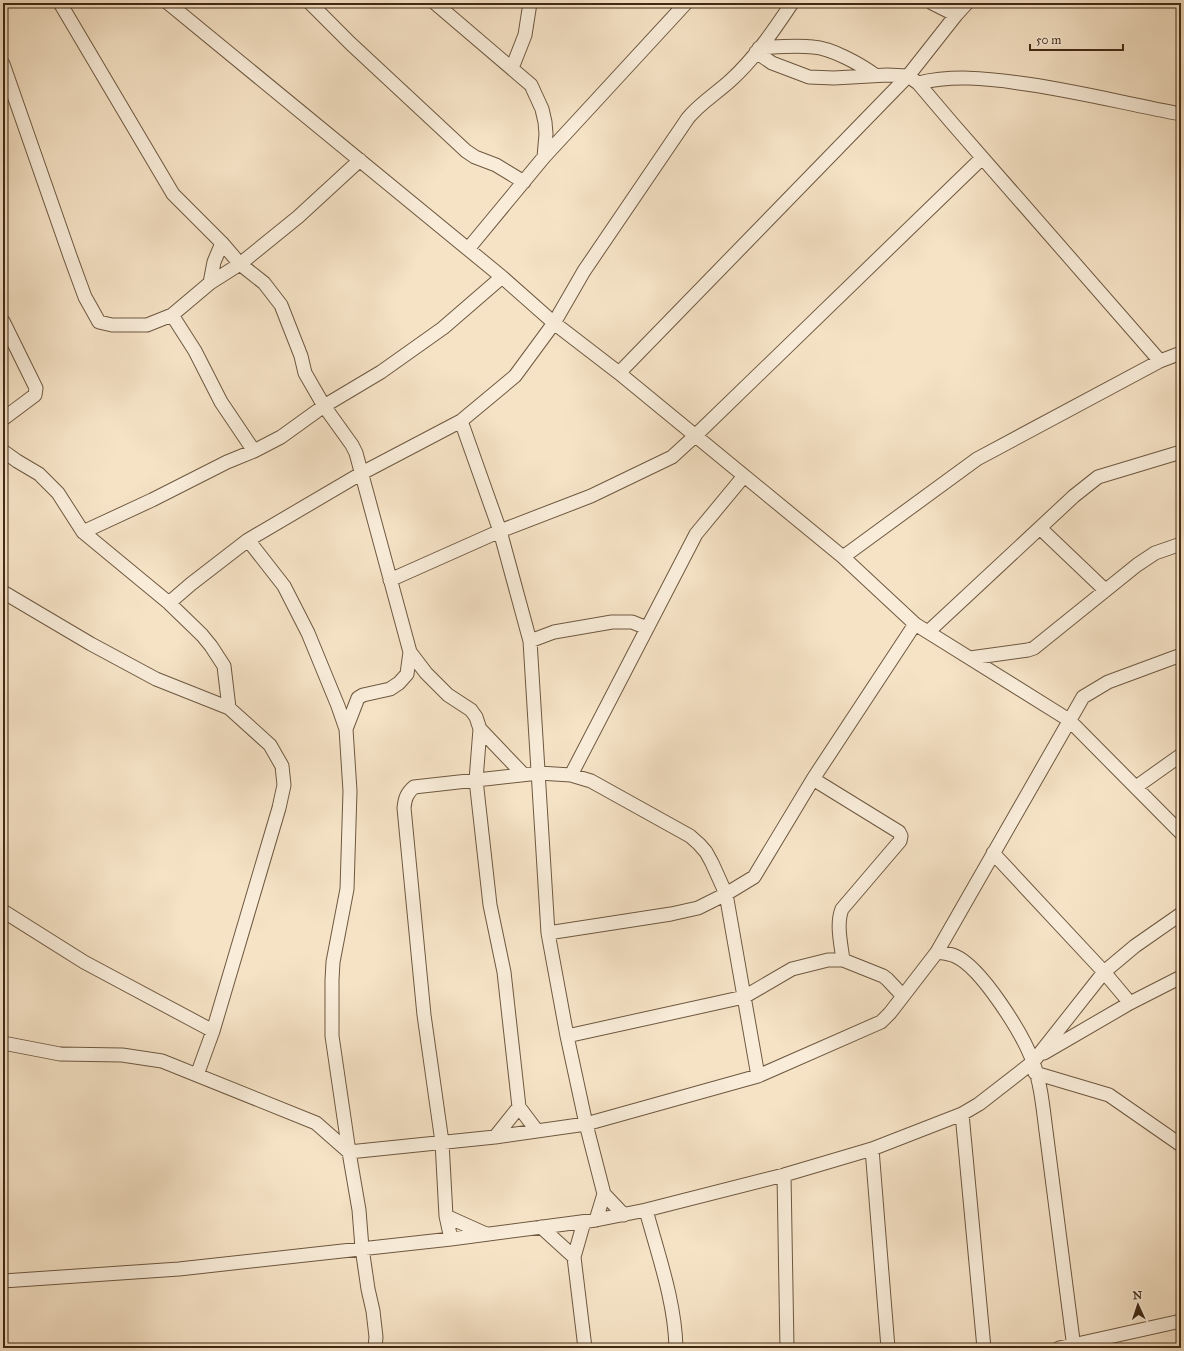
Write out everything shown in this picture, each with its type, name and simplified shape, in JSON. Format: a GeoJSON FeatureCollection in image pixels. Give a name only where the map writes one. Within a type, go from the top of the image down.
{"type":"FeatureCollection","features":[{"type":"Feature","properties":{"kind":"street"},"geometry":{"type":"LineString","coordinates":[[60,3],[173,194],[222,243],[240,264],[264,283],[282,304],[301,356],[305,373],[324,406],[352,445],[362,473],[410,652],[426,673],[448,695],[471,710],[476,716],[480,729],[476,780],[490,905],[504,972],[519,1108],[537,1131]]}},
{"type":"Feature","properties":{"kind":"street"},"geometry":{"type":"LineString","coordinates":[[168,3],[502,277],[554,323],[619,373],[843,557],[915,624],[1069,720],[1181,832]]}},
{"type":"Feature","properties":{"kind":"street"},"geometry":{"type":"LineString","coordinates":[[310,3],[350,43],[466,151],[475,157],[496,165],[524,182]]}},
{"type":"Feature","properties":{"kind":"street"},"geometry":{"type":"LineString","coordinates":[[435,3],[531,85],[542,109],[545,122],[546,134],[544,157]]}},
{"type":"Feature","properties":{"kind":"street"},"geometry":{"type":"LineString","coordinates":[[512,68],[525,35],[530,3]]}},
{"type":"Feature","properties":{"kind":"street"},"geometry":{"type":"LineString","coordinates":[[169,603],[248,540],[362,473],[461,421],[515,376],[554,323],[584,271],[688,118],[695,110],[731,80],[758,50],[792,3]]}},
{"type":"Feature","properties":{"kind":"street"},"geometry":{"type":"LineString","coordinates":[[932,3],[956,15]]}},
{"type":"Feature","properties":{"kind":"street"},"geometry":{"type":"LineString","coordinates":[[619,373],[913,80],[956,15],[967,3]]}},
{"type":"Feature","properties":{"kind":"street"},"geometry":{"type":"LineString","coordinates":[[468,249],[544,157],[684,4]]}},
{"type":"Feature","properties":{"kind":"street"},"geometry":{"type":"LineString","coordinates":[[758,50],[799,47],[821,48],[854,63],[875,75]]}},
{"type":"Feature","properties":{"kind":"street"},"geometry":{"type":"LineString","coordinates":[[758,50],[772,63],[809,77],[834,78],[875,75],[913,80],[940,78],[988,78],[1042,86],[1181,114]]}},
{"type":"Feature","properties":{"kind":"street"},"geometry":{"type":"LineString","coordinates":[[3,64],[85,297],[99,322],[112,325],[147,325],[172,315],[210,283],[240,264],[298,216],[360,160]]}},
{"type":"Feature","properties":{"kind":"street"},"geometry":{"type":"LineString","coordinates":[[913,80],[1160,361]]}},
{"type":"Feature","properties":{"kind":"street"},"geometry":{"type":"LineString","coordinates":[[390,580],[500,531],[591,496],[672,457],[696,436],[982,158]]}},
{"type":"Feature","properties":{"kind":"street"},"geometry":{"type":"LineString","coordinates":[[210,283],[214,262],[222,243]]}},
{"type":"Feature","properties":{"kind":"street"},"geometry":{"type":"LineString","coordinates":[[83,532],[281,437],[324,406],[381,372],[444,328],[502,277]]}},
{"type":"Feature","properties":{"kind":"street"},"geometry":{"type":"LineString","coordinates":[[172,315],[195,351],[221,402],[254,451]]}},
{"type":"Feature","properties":{"kind":"street"},"geometry":{"type":"LineString","coordinates":[[3,321],[36,388],[34,395],[3,418]]}},
{"type":"Feature","properties":{"kind":"street"},"geometry":{"type":"LineString","coordinates":[[843,557],[977,459],[1160,361],[1181,353]]}},
{"type":"Feature","properties":{"kind":"street"},"geometry":{"type":"LineString","coordinates":[[461,421],[500,531],[530,641],[548,933],[567,1036],[586,1124],[604,1194],[624,1215]]}},
{"type":"Feature","properties":{"kind":"street"},"geometry":{"type":"LineString","coordinates":[[3,451],[40,474],[58,493],[83,532],[169,603],[202,635],[224,666],[229,708]]}},
{"type":"Feature","properties":{"kind":"street"},"geometry":{"type":"LineString","coordinates":[[928,632],[1074,496],[1098,477],[1181,452]]}},
{"type":"Feature","properties":{"kind":"street"},"geometry":{"type":"LineString","coordinates":[[571,775],[696,534],[744,476]]}},
{"type":"Feature","properties":{"kind":"street"},"geometry":{"type":"LineString","coordinates":[[1040,528],[1105,590]]}},
{"type":"Feature","properties":{"kind":"street"},"geometry":{"type":"LineString","coordinates":[[248,540],[284,586],[308,633],[346,729],[350,790],[347,889],[333,962],[332,1036],[359,1210],[362,1248],[373,1311],[376,1337],[375,1348]]}},
{"type":"Feature","properties":{"kind":"street"},"geometry":{"type":"LineString","coordinates":[[970,658],[1034,648],[1136,565],[1155,553],[1181,544]]}},
{"type":"Feature","properties":{"kind":"street"},"geometry":{"type":"LineString","coordinates":[[3,592],[91,644],[156,680],[229,708],[270,745],[282,766],[284,785],[213,1032],[197,1075]]}},
{"type":"Feature","properties":{"kind":"street"},"geometry":{"type":"LineString","coordinates":[[530,641],[554,632],[612,622],[632,622],[647,628]]}},
{"type":"Feature","properties":{"kind":"street"},"geometry":{"type":"LineString","coordinates":[[548,933],[698,908],[726,894],[754,877],[813,779],[915,624]]}},
{"type":"Feature","properties":{"kind":"street"},"geometry":{"type":"LineString","coordinates":[[346,729],[358,698],[363,695],[390,689],[399,683],[407,674],[410,652]]}},
{"type":"Feature","properties":{"kind":"street"},"geometry":{"type":"LineString","coordinates":[[3,1043],[60,1054],[122,1056],[162,1061],[316,1123],[349,1152],[495,1137],[586,1124],[758,1076],[881,1022],[890,1013],[937,952],[1083,697],[1108,682],[1181,655]]}},
{"type":"Feature","properties":{"kind":"street"},"geometry":{"type":"LineString","coordinates":[[480,729],[523,774]]}},
{"type":"Feature","properties":{"kind":"street"},"geometry":{"type":"LineString","coordinates":[[1136,787],[1181,754]]}},
{"type":"Feature","properties":{"kind":"street"},"geometry":{"type":"LineString","coordinates":[[451,1239],[446,1216],[442,1142],[424,1015],[404,808],[405,799],[408,792],[414,787],[523,774],[539,773],[571,775],[591,781],[690,836],[706,852],[726,894],[758,1076]]}},
{"type":"Feature","properties":{"kind":"street"},"geometry":{"type":"LineString","coordinates":[[813,779],[899,832],[901,836],[900,841],[842,909],[839,916],[839,923],[843,960]]}},
{"type":"Feature","properties":{"kind":"street"},"geometry":{"type":"LineString","coordinates":[[993,853],[1104,972],[1130,1003]]}},
{"type":"Feature","properties":{"kind":"street"},"geometry":{"type":"LineString","coordinates":[[3,911],[84,962],[213,1032]]}},
{"type":"Feature","properties":{"kind":"street"},"geometry":{"type":"LineString","coordinates":[[1035,1064],[1104,972],[1135,946],[1181,914]]}},
{"type":"Feature","properties":{"kind":"street"},"geometry":{"type":"LineString","coordinates":[[937,952],[954,955],[978,973],[1017,1027],[1035,1064],[1046,1131],[1074,1346]]}},
{"type":"Feature","properties":{"kind":"street"},"geometry":{"type":"LineString","coordinates":[[567,1036],[744,997],[792,970],[828,960],[843,960],[882,976],[887,979],[903,996]]}},
{"type":"Feature","properties":{"kind":"street"},"geometry":{"type":"LineString","coordinates":[[3,1281],[179,1269],[451,1239],[590,1221],[646,1210],[784,1175],[872,1149],[962,1114],[979,1104],[1035,1064],[1130,1003],[1181,977]]}},
{"type":"Feature","properties":{"kind":"street"},"geometry":{"type":"LineString","coordinates":[[1035,1064],[1109,1095],[1181,1145]]}},
{"type":"Feature","properties":{"kind":"street"},"geometry":{"type":"LineString","coordinates":[[495,1137],[519,1108]]}},
{"type":"Feature","properties":{"kind":"street"},"geometry":{"type":"LineString","coordinates":[[962,1114],[984,1348]]}},
{"type":"Feature","properties":{"kind":"street"},"geometry":{"type":"LineString","coordinates":[[872,1149],[888,1348]]}},
{"type":"Feature","properties":{"kind":"street"},"geometry":{"type":"LineString","coordinates":[[784,1175],[787,1348]]}},
{"type":"Feature","properties":{"kind":"street"},"geometry":{"type":"LineString","coordinates":[[585,1348],[574,1257],[604,1194]]}},
{"type":"Feature","properties":{"kind":"street"},"geometry":{"type":"LineString","coordinates":[[646,1210],[669,1296],[675,1327],[676,1348]]}},
{"type":"Feature","properties":{"kind":"street"},"geometry":{"type":"LineString","coordinates":[[446,1216],[486,1234]]}},
{"type":"Feature","properties":{"kind":"street"},"geometry":{"type":"LineString","coordinates":[[541,1227],[574,1257]]}},
{"type":"Feature","properties":{"kind":"street"},"geometry":{"type":"LineString","coordinates":[[1059,1348],[1074,1346],[1181,1321]]}}]}
